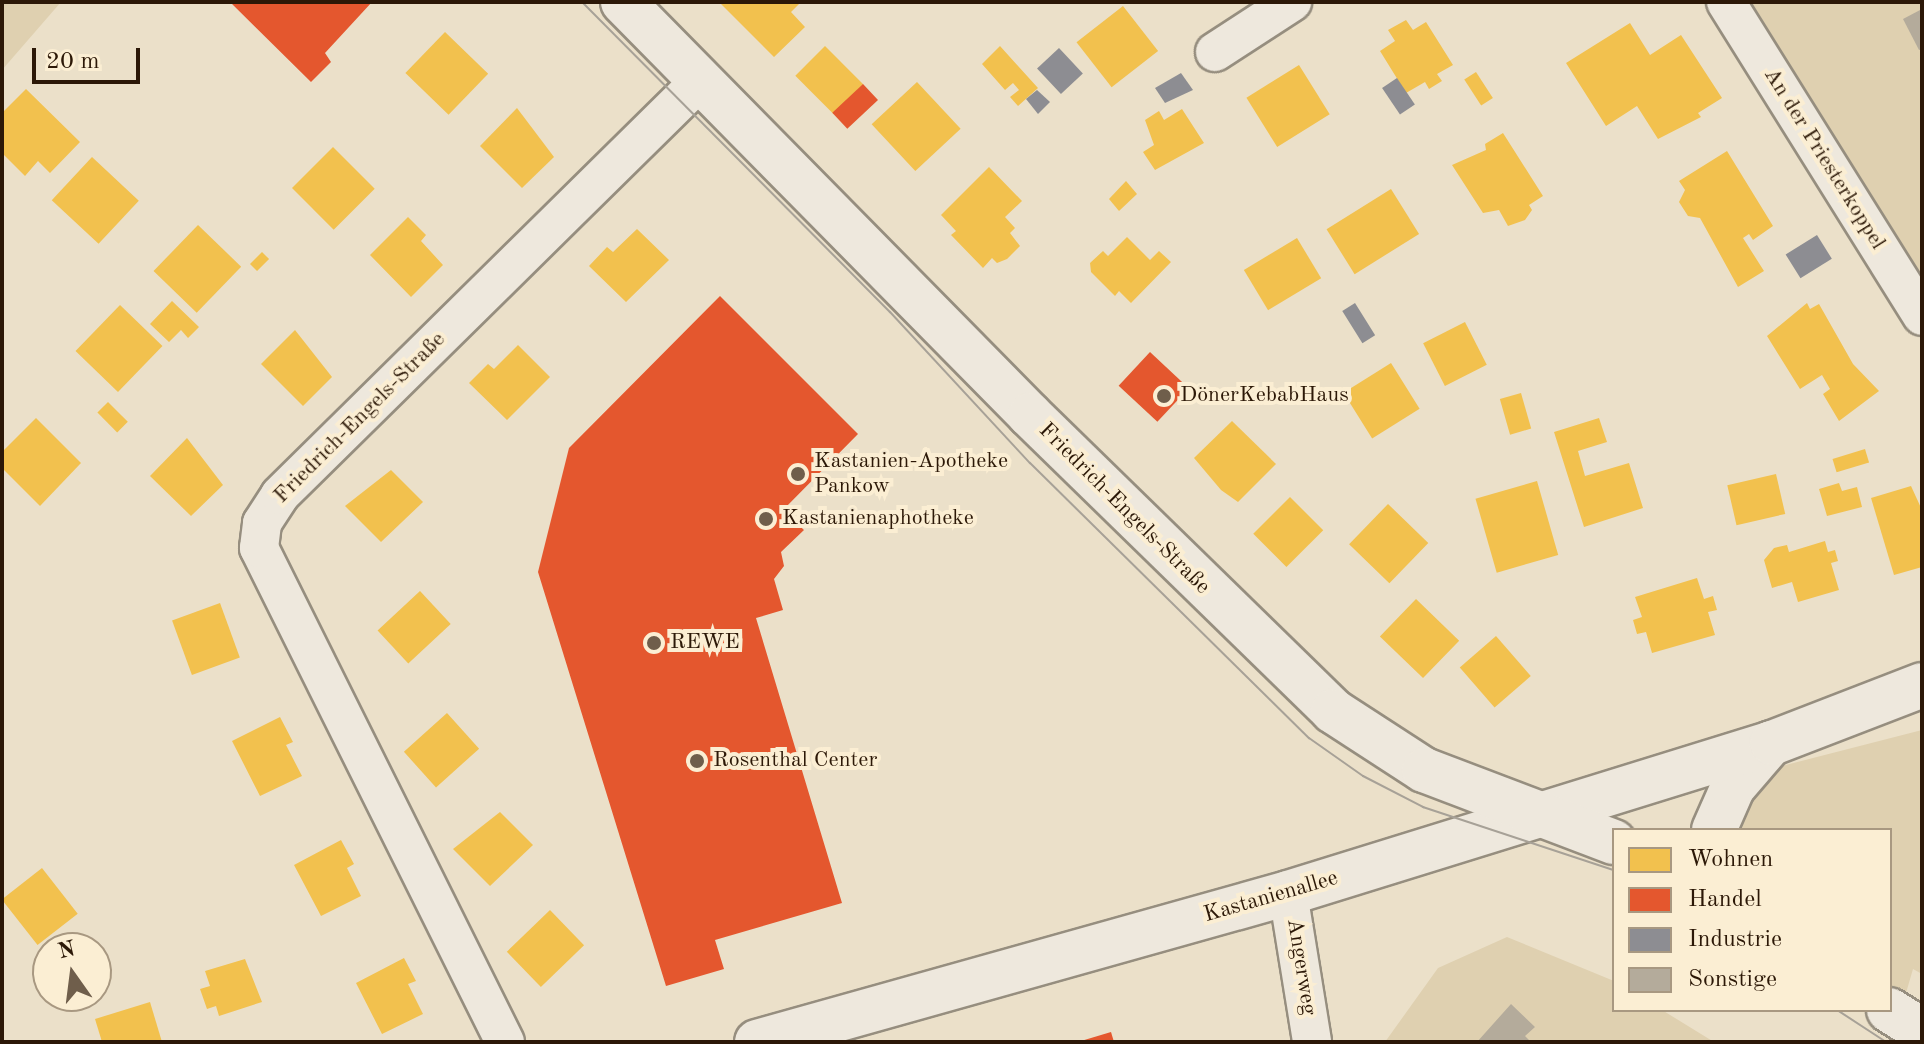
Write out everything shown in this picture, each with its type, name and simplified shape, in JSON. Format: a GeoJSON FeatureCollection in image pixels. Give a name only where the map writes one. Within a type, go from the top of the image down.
{"type":"FeatureCollection","features":[{"type":"Feature","properties":{"kind":"street","name":"Friedrich-Engels-Straße"},"geometry":{"type":"LineString","coordinates":[[623,2],[1030,415],[1333,711],[1424,770],[1612,841]]}},
{"type":"Feature","properties":{"kind":"street"},"geometry":{"type":"LineString","coordinates":[[1215,52],[1292,2]]}},
{"type":"Feature","properties":{"kind":"street","name":"An der Priesterkoppel"},"geometry":{"type":"LineString","coordinates":[[1726,2],[1922,316]]}},
{"type":"Feature","properties":{"kind":"street","name":"Friedrich-Engels-Straße"},"geometry":{"type":"LineString","coordinates":[[505,1042],[259,548],[262,523],[280,495],[701,80]]}},
{"type":"Feature","properties":{"kind":"street","name":"Kastanienallee"},"geometry":{"type":"LineString","coordinates":[[757,1042],[1288,893],[1776,741],[1922,685]]}},
{"type":"Feature","properties":{"kind":"street","name":"Kastanienallee"},"geometry":{"type":"LineString","coordinates":[[1776,741],[1922,718]]}},
{"type":"Feature","properties":{"kind":"street"},"geometry":{"type":"LineString","coordinates":[[1715,828],[1733,787],[1776,741]]}},
{"type":"Feature","properties":{"kind":"street","name":"Angerweg"},"geometry":{"type":"LineString","coordinates":[[1288,893],[1312,1042]]}},
{"type":"Feature","properties":{"kind":"street"},"geometry":{"type":"LineString","coordinates":[[1892,1012],[1922,1031]]}},
{"type":"Feature","properties":{"kind":"shaded area"},"geometry":{"type":"Polygon","coordinates":[[[2,2],[61,2],[2,70],[2,2]]]}},
{"type":"Feature","properties":{"kind":"shaded area"},"geometry":{"type":"Polygon","coordinates":[[[1743,2],[1922,2],[1922,292],[1743,2]]]}},
{"type":"Feature","properties":{"kind":"shaded area"},"geometry":{"type":"Polygon","coordinates":[[[1922,730],[1922,974],[1913,969],[1906,993],[1892,986],[1892,828],[1728,828],[1774,768],[1922,730]]]}},
{"type":"Feature","properties":{"kind":"shaded area"},"geometry":{"type":"Polygon","coordinates":[[[1507,937],[1612,980],[1612,1012],[1665,1012],[1714,1042],[1385,1042],[1438,968],[1507,937]]]}},
{"type":"Feature","properties":{"kind":"building: Wohnen"},"geometry":{"type":"Polygon","coordinates":[[[719,2],[801,2],[791,12],[805,27],[774,57],[719,2]]]}},
{"type":"Feature","properties":{"kind":"building: Wohnen"},"geometry":{"type":"Polygon","coordinates":[[[1123,6],[1158,51],[1112,87],[1077,42],[1123,6]]]}},
{"type":"Feature","properties":{"kind":"building: Wohnen"},"geometry":{"type":"Polygon","coordinates":[[[1406,20],[1413,30],[1426,22],[1453,65],[1437,74],[1442,81],[1429,89],[1425,82],[1406,93],[1380,51],[1395,41],[1388,30],[1406,20]]]}},
{"type":"Feature","properties":{"kind":"building: Wohnen"},"geometry":{"type":"Polygon","coordinates":[[[1630,23],[1650,55],[1681,35],[1722,98],[1698,113],[1701,117],[1658,139],[1637,106],[1606,126],[1566,63],[1630,23]]]}},
{"type":"Feature","properties":{"kind":"building: Wohnen"},"geometry":{"type":"Polygon","coordinates":[[[445,32],[488,74],[449,115],[405,73],[445,32]]]}},
{"type":"Feature","properties":{"kind":"building: Wohnen"},"geometry":{"type":"Polygon","coordinates":[[[825,46],[863,84],[833,114],[795,76],[825,46]]]}},
{"type":"Feature","properties":{"kind":"building: Wohnen"},"geometry":{"type":"Polygon","coordinates":[[[1000,46],[1038,88],[1018,106],[1010,97],[1019,90],[1013,83],[1005,90],[982,64],[1000,46]]]}},
{"type":"Feature","properties":{"kind":"building: Wohnen"},"geometry":{"type":"Polygon","coordinates":[[[1299,65],[1330,114],[1277,147],[1246,98],[1299,65]]]}},
{"type":"Feature","properties":{"kind":"building: Wohnen"},"geometry":{"type":"Polygon","coordinates":[[[1476,72],[1493,98],[1481,106],[1464,80],[1476,72]]]}},
{"type":"Feature","properties":{"kind":"building: Wohnen"},"geometry":{"type":"Polygon","coordinates":[[[917,82],[961,129],[915,171],[872,124],[917,82]]]}},
{"type":"Feature","properties":{"kind":"building: Wohnen"},"geometry":{"type":"Polygon","coordinates":[[[26,89],[80,142],[50,173],[38,161],[25,176],[2,153],[2,113],[26,89]]]}},
{"type":"Feature","properties":{"kind":"building: Wohnen"},"geometry":{"type":"Polygon","coordinates":[[[517,108],[554,157],[522,188],[480,146],[517,108]]]}},
{"type":"Feature","properties":{"kind":"building: Wohnen"},"geometry":{"type":"Polygon","coordinates":[[[1182,109],[1204,143],[1155,170],[1143,152],[1154,145],[1145,120],[1159,111],[1164,120],[1182,109]]]}},
{"type":"Feature","properties":{"kind":"building: Wohnen"},"geometry":{"type":"Polygon","coordinates":[[[1503,133],[1543,196],[1529,205],[1532,210],[1525,220],[1508,226],[1499,210],[1483,213],[1452,165],[1486,150],[1485,144],[1503,133]]]}},
{"type":"Feature","properties":{"kind":"building: Wohnen"},"geometry":{"type":"Polygon","coordinates":[[[333,147],[375,189],[334,230],[292,188],[333,147]]]}},
{"type":"Feature","properties":{"kind":"building: Wohnen"},"geometry":{"type":"Polygon","coordinates":[[[1727,151],[1773,226],[1753,240],[1749,234],[1743,238],[1764,271],[1738,287],[1700,218],[1688,216],[1679,202],[1685,190],[1679,181],[1727,151]]]}},
{"type":"Feature","properties":{"kind":"building: Wohnen"},"geometry":{"type":"Polygon","coordinates":[[[92,157],[139,201],[99,244],[52,200],[92,157]]]}},
{"type":"Feature","properties":{"kind":"building: Wohnen"},"geometry":{"type":"Polygon","coordinates":[[[989,167],[1022,201],[1005,217],[1015,228],[1010,233],[1020,246],[1007,259],[997,263],[992,258],[983,268],[951,235],[956,231],[941,215],[989,167]]]}},
{"type":"Feature","properties":{"kind":"building: Wohnen"},"geometry":{"type":"Polygon","coordinates":[[[1126,181],[1137,194],[1119,211],[1109,199],[1126,181]]]}},
{"type":"Feature","properties":{"kind":"building: Wohnen"},"geometry":{"type":"Polygon","coordinates":[[[1391,189],[1419,234],[1355,274],[1327,229],[1391,189]]]}},
{"type":"Feature","properties":{"kind":"building: Wohnen"},"geometry":{"type":"Polygon","coordinates":[[[408,217],[426,235],[421,241],[443,265],[411,297],[370,255],[408,217]]]}},
{"type":"Feature","properties":{"kind":"building: Wohnen"},"geometry":{"type":"Polygon","coordinates":[[[198,225],[241,267],[197,313],[154,271],[198,225]]]}},
{"type":"Feature","properties":{"kind":"building: Wohnen"},"geometry":{"type":"Polygon","coordinates":[[[637,229],[669,260],[626,302],[589,266],[607,247],[613,252],[637,229]]]}},
{"type":"Feature","properties":{"kind":"building: Wohnen"},"geometry":{"type":"Polygon","coordinates":[[[1127,237],[1150,260],[1159,251],[1171,262],[1131,303],[1119,291],[1115,296],[1091,272],[1090,263],[1103,251],[1108,256],[1127,237]]]}},
{"type":"Feature","properties":{"kind":"building: Wohnen"},"geometry":{"type":"Polygon","coordinates":[[[1297,238],[1321,278],[1268,310],[1244,270],[1297,238]]]}},
{"type":"Feature","properties":{"kind":"building: Wohnen"},"geometry":{"type":"Polygon","coordinates":[[[262,252],[269,259],[257,271],[250,264],[262,252]]]}},
{"type":"Feature","properties":{"kind":"building: Wohnen"},"geometry":{"type":"Polygon","coordinates":[[[172,301],[199,327],[188,338],[181,330],[169,342],[150,324],[172,301]]]}},
{"type":"Feature","properties":{"kind":"building: Wohnen"},"geometry":{"type":"Polygon","coordinates":[[[1807,303],[1810,309],[1819,304],[1853,364],[1879,391],[1839,421],[1823,394],[1830,389],[1822,375],[1800,389],[1767,336],[1807,303]]]}},
{"type":"Feature","properties":{"kind":"building: Wohnen"},"geometry":{"type":"Polygon","coordinates":[[[120,305],[162,346],[118,392],[76,351],[120,305]]]}},
{"type":"Feature","properties":{"kind":"building: Wohnen"},"geometry":{"type":"Polygon","coordinates":[[[1465,322],[1487,365],[1445,386],[1423,343],[1465,322]]]}},
{"type":"Feature","properties":{"kind":"building: Wohnen"},"geometry":{"type":"Polygon","coordinates":[[[295,330],[332,377],[303,406],[261,364],[295,330]]]}},
{"type":"Feature","properties":{"kind":"building: Wohnen"},"geometry":{"type":"Polygon","coordinates":[[[518,345],[550,377],[507,420],[469,383],[488,364],[494,369],[518,345]]]}},
{"type":"Feature","properties":{"kind":"building: Wohnen"},"geometry":{"type":"Polygon","coordinates":[[[1391,363],[1420,409],[1372,438],[1344,393],[1391,363]]]}},
{"type":"Feature","properties":{"kind":"building: Wohnen"},"geometry":{"type":"Polygon","coordinates":[[[1521,393],[1531,429],[1510,435],[1500,399],[1521,393]]]}},
{"type":"Feature","properties":{"kind":"building: Wohnen"},"geometry":{"type":"Polygon","coordinates":[[[108,402],[128,422],[117,432],[97,413],[108,402]]]}},
{"type":"Feature","properties":{"kind":"building: Wohnen"},"geometry":{"type":"Polygon","coordinates":[[[36,418],[81,463],[40,506],[2,468],[2,452],[36,418]]]}},
{"type":"Feature","properties":{"kind":"building: Wohnen"},"geometry":{"type":"Polygon","coordinates":[[[1599,418],[1607,442],[1578,451],[1585,476],[1629,463],[1643,508],[1584,527],[1554,432],[1599,418]]]}},
{"type":"Feature","properties":{"kind":"building: Wohnen"},"geometry":{"type":"Polygon","coordinates":[[[1232,421],[1276,464],[1238,502],[1221,490],[1194,458],[1232,421]]]}},
{"type":"Feature","properties":{"kind":"building: Wohnen"},"geometry":{"type":"Polygon","coordinates":[[[187,438],[223,485],[191,516],[150,476],[187,438]]]}},
{"type":"Feature","properties":{"kind":"building: Wohnen"},"geometry":{"type":"Polygon","coordinates":[[[1865,449],[1869,462],[1837,472],[1832,459],[1865,449]]]}},
{"type":"Feature","properties":{"kind":"building: Wohnen"},"geometry":{"type":"Polygon","coordinates":[[[391,470],[423,502],[381,542],[345,506],[391,470]]]}},
{"type":"Feature","properties":{"kind":"building: Wohnen"},"geometry":{"type":"Polygon","coordinates":[[[1776,474],[1785,514],[1737,525],[1727,485],[1776,474]]]}},
{"type":"Feature","properties":{"kind":"building: Wohnen"},"geometry":{"type":"Polygon","coordinates":[[[1537,481],[1558,555],[1497,573],[1475,499],[1537,481]]]}},
{"type":"Feature","properties":{"kind":"building: Wohnen"},"geometry":{"type":"Polygon","coordinates":[[[1839,483],[1842,491],[1857,487],[1862,507],[1827,516],[1819,489],[1839,483]]]}},
{"type":"Feature","properties":{"kind":"building: Wohnen"},"geometry":{"type":"Polygon","coordinates":[[[1911,486],[1922,510],[1922,567],[1894,575],[1871,498],[1911,486]]]}},
{"type":"Feature","properties":{"kind":"building: Wohnen"},"geometry":{"type":"Polygon","coordinates":[[[1290,497],[1323,530],[1286,567],[1253,534],[1290,497]]]}},
{"type":"Feature","properties":{"kind":"building: Wohnen"},"geometry":{"type":"Polygon","coordinates":[[[1388,504],[1428,543],[1389,583],[1349,544],[1388,504]]]}},
{"type":"Feature","properties":{"kind":"building: Wohnen"},"geometry":{"type":"Polygon","coordinates":[[[1825,541],[1828,552],[1835,550],[1838,561],[1831,563],[1839,590],[1798,602],[1792,582],[1772,588],[1764,560],[1774,548],[1787,545],[1789,552],[1825,541]]]}},
{"type":"Feature","properties":{"kind":"building: Wohnen"},"geometry":{"type":"Polygon","coordinates":[[[1697,578],[1704,599],[1713,596],[1717,610],[1708,612],[1715,635],[1652,653],[1646,632],[1637,634],[1633,620],[1642,617],[1635,597],[1697,578]]]}},
{"type":"Feature","properties":{"kind":"building: Wohnen"},"geometry":{"type":"Polygon","coordinates":[[[420,591],[451,624],[408,663],[378,631],[420,591]]]}},
{"type":"Feature","properties":{"kind":"building: Wohnen"},"geometry":{"type":"Polygon","coordinates":[[[1416,599],[1459,641],[1423,678],[1380,636],[1416,599]]]}},
{"type":"Feature","properties":{"kind":"building: Wohnen"},"geometry":{"type":"Polygon","coordinates":[[[220,603],[240,658],[192,675],[172,620],[220,603]]]}},
{"type":"Feature","properties":{"kind":"building: Wohnen"},"geometry":{"type":"Polygon","coordinates":[[[1496,636],[1531,676],[1495,707],[1460,667],[1496,636]]]}},
{"type":"Feature","properties":{"kind":"building: Wohnen"},"geometry":{"type":"Polygon","coordinates":[[[447,713],[479,749],[436,787],[404,752],[447,713]]]}},
{"type":"Feature","properties":{"kind":"building: Wohnen"},"geometry":{"type":"Polygon","coordinates":[[[280,717],[293,742],[286,745],[302,776],[260,796],[232,741],[280,717]]]}},
{"type":"Feature","properties":{"kind":"building: Wohnen"},"geometry":{"type":"Polygon","coordinates":[[[500,812],[533,845],[490,886],[453,849],[500,812]]]}},
{"type":"Feature","properties":{"kind":"building: Wohnen"},"geometry":{"type":"Polygon","coordinates":[[[341,840],[354,864],[347,868],[361,896],[321,916],[294,865],[341,840]]]}},
{"type":"Feature","properties":{"kind":"building: Wohnen"},"geometry":{"type":"Polygon","coordinates":[[[42,868],[78,914],[54,932],[32,932],[32,938],[2,899],[42,868]]]}},
{"type":"Feature","properties":{"kind":"building: Wohnen"},"geometry":{"type":"Polygon","coordinates":[[[550,910],[584,945],[541,987],[507,952],[550,910]]]}},
{"type":"Feature","properties":{"kind":"building: Wohnen"},"geometry":{"type":"Polygon","coordinates":[[[404,958],[416,981],[408,984],[423,1014],[382,1034],[356,983],[404,958]]]}},
{"type":"Feature","properties":{"kind":"building: Wohnen"},"geometry":{"type":"Polygon","coordinates":[[[245,959],[262,1002],[219,1016],[216,1006],[207,1009],[200,989],[210,986],[205,971],[245,959]]]}},
{"type":"Feature","properties":{"kind":"building: Wohnen"},"geometry":{"type":"Polygon","coordinates":[[[150,1002],[162,1042],[102,1042],[95,1019],[150,1002]]]}},
{"type":"Feature","properties":{"kind":"building: Handel"},"geometry":{"type":"Polygon","coordinates":[[[230,2],[372,2],[325,53],[331,62],[311,82],[230,2]]]}},
{"type":"Feature","properties":{"kind":"building: Handel"},"geometry":{"type":"Polygon","coordinates":[[[863,84],[878,100],[847,129],[832,113],[863,84]]]}},
{"type":"Feature","properties":{"kind":"building: Handel","name":"Rosenthal Center"},"geometry":{"type":"Polygon","coordinates":[[[720,296],[858,434],[783,510],[804,530],[781,552],[784,566],[774,579],[783,610],[756,618],[842,903],[715,940],[724,969],[666,986],[538,572],[569,448],[720,296]]]}},
{"type":"Feature","properties":{"kind":"building: Handel"},"geometry":{"type":"Polygon","coordinates":[[[1150,352],[1189,388],[1157,422],[1119,386],[1150,352]]]}},
{"type":"Feature","properties":{"kind":"building: Handel"},"geometry":{"type":"Polygon","coordinates":[[[1111,1032],[1114,1042],[1081,1042],[1081,1041],[1111,1032]]]}},
{"type":"Feature","properties":{"kind":"building: Industrie"},"geometry":{"type":"Polygon","coordinates":[[[1059,48],[1083,74],[1061,94],[1037,68],[1059,48]]]}},
{"type":"Feature","properties":{"kind":"building: Industrie"},"geometry":{"type":"Polygon","coordinates":[[[1181,73],[1193,90],[1165,103],[1155,88],[1181,73]]]}},
{"type":"Feature","properties":{"kind":"building: Industrie"},"geometry":{"type":"Polygon","coordinates":[[[1397,78],[1415,105],[1400,115],[1382,88],[1397,78]]]}},
{"type":"Feature","properties":{"kind":"building: Industrie"},"geometry":{"type":"Polygon","coordinates":[[[1037,90],[1050,102],[1038,114],[1026,99],[1037,90]]]}},
{"type":"Feature","properties":{"kind":"building: Industrie"},"geometry":{"type":"Polygon","coordinates":[[[1817,235],[1832,259],[1800,278],[1786,255],[1817,235]]]}},
{"type":"Feature","properties":{"kind":"building: Industrie"},"geometry":{"type":"Polygon","coordinates":[[[1355,303],[1375,335],[1362,343],[1342,311],[1355,303]]]}},
{"type":"Feature","properties":{"kind":"building: Sonstige"},"geometry":{"type":"Polygon","coordinates":[[[1922,9],[1922,49],[1919,50],[1903,19],[1922,9]]]}},
{"type":"Feature","properties":{"kind":"building: Sonstige"},"geometry":{"type":"Polygon","coordinates":[[[1511,1004],[1535,1027],[1525,1036],[1531,1042],[1477,1042],[1511,1004]]]}},
{"type":"Feature","properties":{"kind":"tram line"},"geometry":{"type":"LineString","coordinates":[[582,2],[890,312],[1030,463],[1309,738],[1363,776],[1423,807],[1612,869]]}},
{"type":"Feature","properties":{"kind":"tram line"},"geometry":{"type":"LineString","coordinates":[[1840,1012],[1886,1042]]}},
{"type":"Feature","properties":{"kind":"place","name":"DönerKebabHaus"},"geometry":{"type":"Point","coordinates":[1164,396]}},
{"type":"Feature","properties":{"kind":"place","name":"Kastanien-Apotheke Pankow"},"geometry":{"type":"Point","coordinates":[798,474]}},
{"type":"Feature","properties":{"kind":"place","name":"Kastanienaphotheke"},"geometry":{"type":"Point","coordinates":[766,519]}},
{"type":"Feature","properties":{"kind":"place","name":"REWE"},"geometry":{"type":"Point","coordinates":[654,643]}},
{"type":"Feature","properties":{"kind":"place","name":"Rosenthal Center"},"geometry":{"type":"Point","coordinates":[697,761]}}]}
